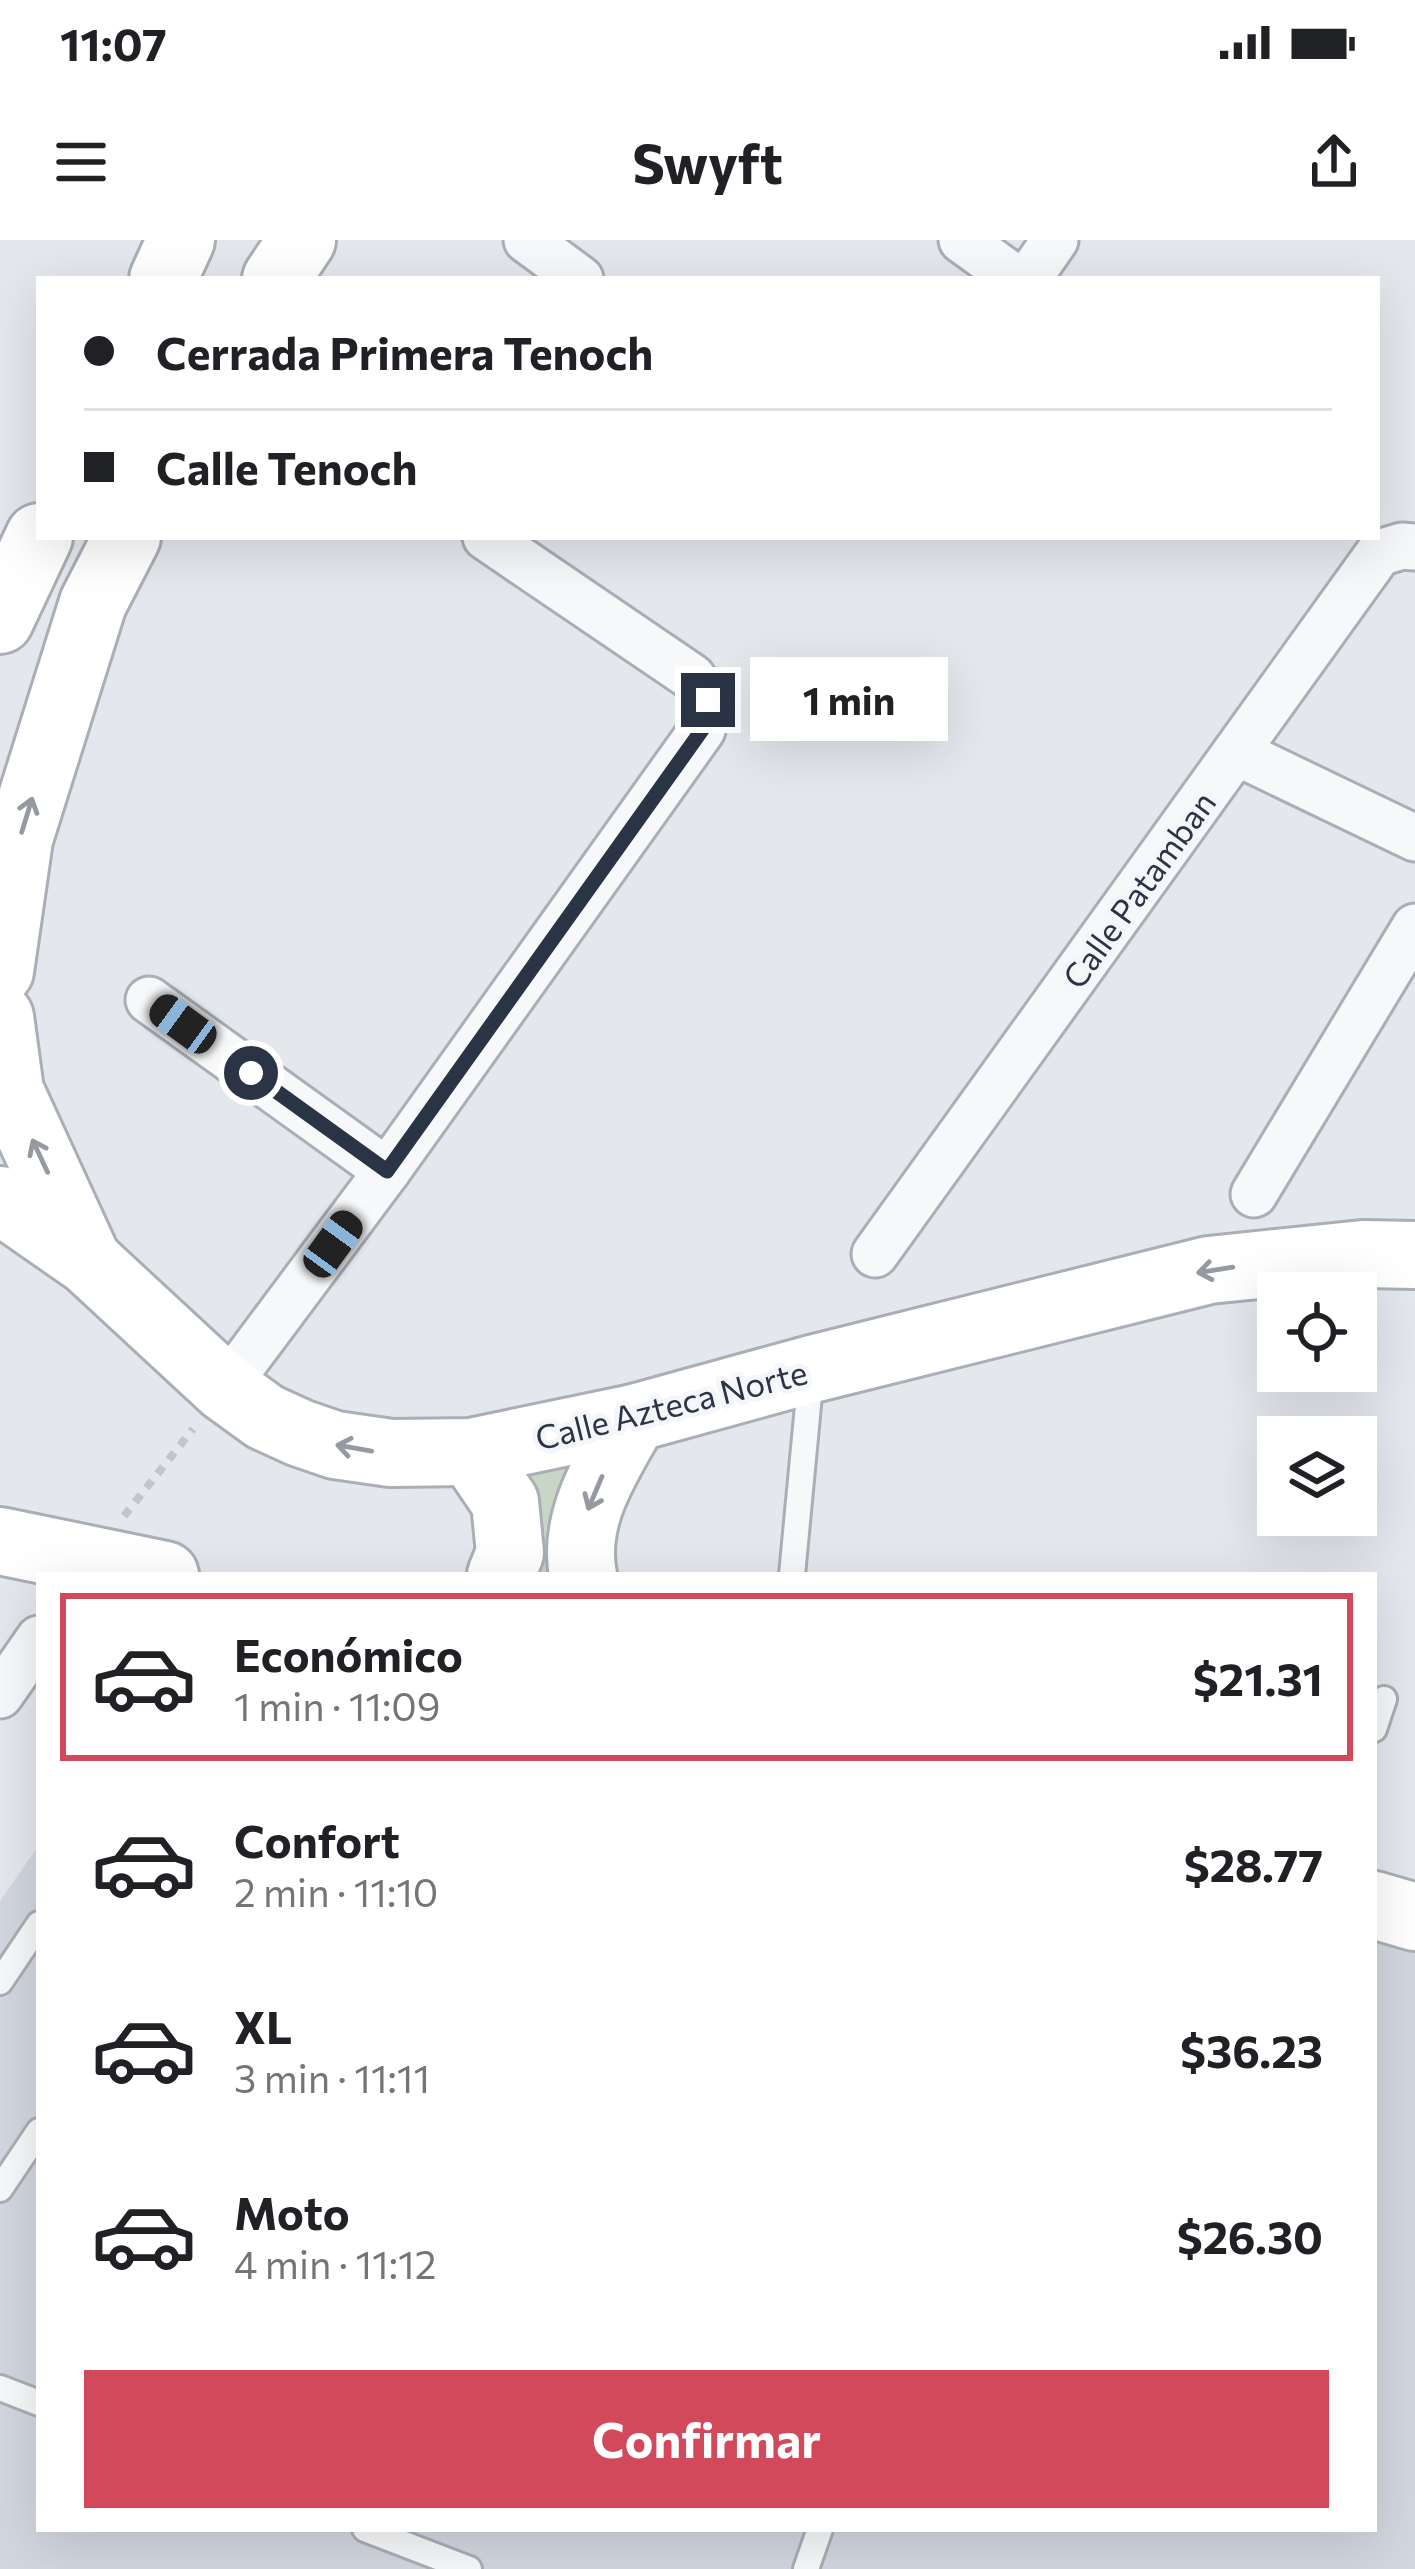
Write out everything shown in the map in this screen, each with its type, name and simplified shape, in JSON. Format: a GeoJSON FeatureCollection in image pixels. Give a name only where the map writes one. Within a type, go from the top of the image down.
{"type":"FeatureCollection","features":[{"type":"Feature","properties":{"kind":"main road"},"geometry":{"type":"LineString","coordinates":[[164,276],[181,240]]}},
{"type":"Feature","properties":{"kind":"main road"},"geometry":{"type":"LineString","coordinates":[[278,276],[302,240]]}},
{"type":"Feature","properties":{"kind":"main road"},"geometry":{"type":"LineString","coordinates":[[0,620],[39,540]]}},
{"type":"Feature","properties":{"kind":"main road"},"geometry":{"type":"LineString","coordinates":[[0,971],[19,839],[94,603],[126,540]]}},
{"type":"Feature","properties":{"kind":"main road"},"geometry":{"type":"LineString","coordinates":[[0,1017],[10,1091],[89,1262]]}},
{"type":"Feature","properties":{"kind":"main road","name":"Calle Azteca Norte"},"geometry":{"type":"LineString","coordinates":[[0,1200],[89,1262],[225,1388],[266,1417],[335,1445],[391,1454],[471,1452],[634,1418],[1209,1270],[1363,1254],[1415,1255]]}},
{"type":"Feature","properties":{"kind":"main road"},"geometry":{"type":"LineString","coordinates":[[582,1572],[586,1511],[634,1418]]}},
{"type":"Feature","properties":{"kind":"main road"},"geometry":{"type":"LineString","coordinates":[[471,1452],[505,1502],[510,1553],[502,1572]]}},
{"type":"Feature","properties":{"kind":"main road"},"geometry":{"type":"LineString","coordinates":[[0,1540],[85,1567],[135,1572]]}},
{"type":"Feature","properties":{"kind":"main road"},"geometry":{"type":"LineString","coordinates":[[1377,1906],[1415,1917]]}},
{"type":"Feature","properties":{"kind":"street"},"geometry":{"type":"LineString","coordinates":[[527,240],[576,276]]}},
{"type":"Feature","properties":{"kind":"street"},"geometry":{"type":"LineString","coordinates":[[962,240],[1012,276]]}},
{"type":"Feature","properties":{"kind":"street"},"geometry":{"type":"LineString","coordinates":[[1030,276],[1055,240]]}},
{"type":"Feature","properties":{"kind":"street"},"geometry":{"type":"LineString","coordinates":[[225,1388],[387,1171],[702,730],[708,700],[692,677],[490,540]]}},
{"type":"Feature","properties":{"kind":"street","name":"Calle Patamban"},"geometry":{"type":"LineString","coordinates":[[875,1255],[1379,553],[1415,547]]}},
{"type":"Feature","properties":{"kind":"street"},"geometry":{"type":"LineString","coordinates":[[1236,752],[1415,838]]}},
{"type":"Feature","properties":{"kind":"street"},"geometry":{"type":"LineString","coordinates":[[1254,1194],[1415,928]]}},
{"type":"Feature","properties":{"kind":"street"},"geometry":{"type":"LineString","coordinates":[[149,1000],[387,1171]]}},
{"type":"Feature","properties":{"kind":"street"},"geometry":{"type":"LineString","coordinates":[[0,1694],[36,1644]]}},
{"type":"Feature","properties":{"kind":"lane"},"geometry":{"type":"LineString","coordinates":[[792,1572],[812,1369]]}},
{"type":"Feature","properties":{"kind":"lane"},"geometry":{"type":"LineString","coordinates":[[1377,1720],[1384,1699]]}},
{"type":"Feature","properties":{"kind":"lane"},"geometry":{"type":"LineString","coordinates":[[0,1982],[36,1928]]}},
{"type":"Feature","properties":{"kind":"lane"},"geometry":{"type":"LineString","coordinates":[[0,2189],[36,2136]]}},
{"type":"Feature","properties":{"kind":"lane"},"geometry":{"type":"LineString","coordinates":[[0,2388],[36,2402]]}},
{"type":"Feature","properties":{"kind":"lane"},"geometry":{"type":"LineString","coordinates":[[373,2532],[469,2569]]}},
{"type":"Feature","properties":{"kind":"lane"},"geometry":{"type":"LineString","coordinates":[[806,2569],[819,2532]]}},
{"type":"Feature","properties":{"kind":"path"},"geometry":{"type":"LineString","coordinates":[[85,1567],[225,1388]]}},
{"type":"Feature","properties":{"kind":"shaded area"},"geometry":{"type":"Polygon","coordinates":[[[36,1849],[36,2532],[1377,2532],[1377,1926],[1415,1937],[1415,2569],[0,2569],[0,1901],[36,1849]]]}},
{"type":"Feature","properties":{"kind":"green space"},"geometry":{"type":"Polygon","coordinates":[[[582,1448],[562,1572],[522,1572],[508,1462],[582,1448]]]}},
{"type":"Feature","properties":{"kind":"route"},"geometry":{"type":"LineString","coordinates":[[251,1073],[387,1171],[702,730],[708,700]]}}]}
